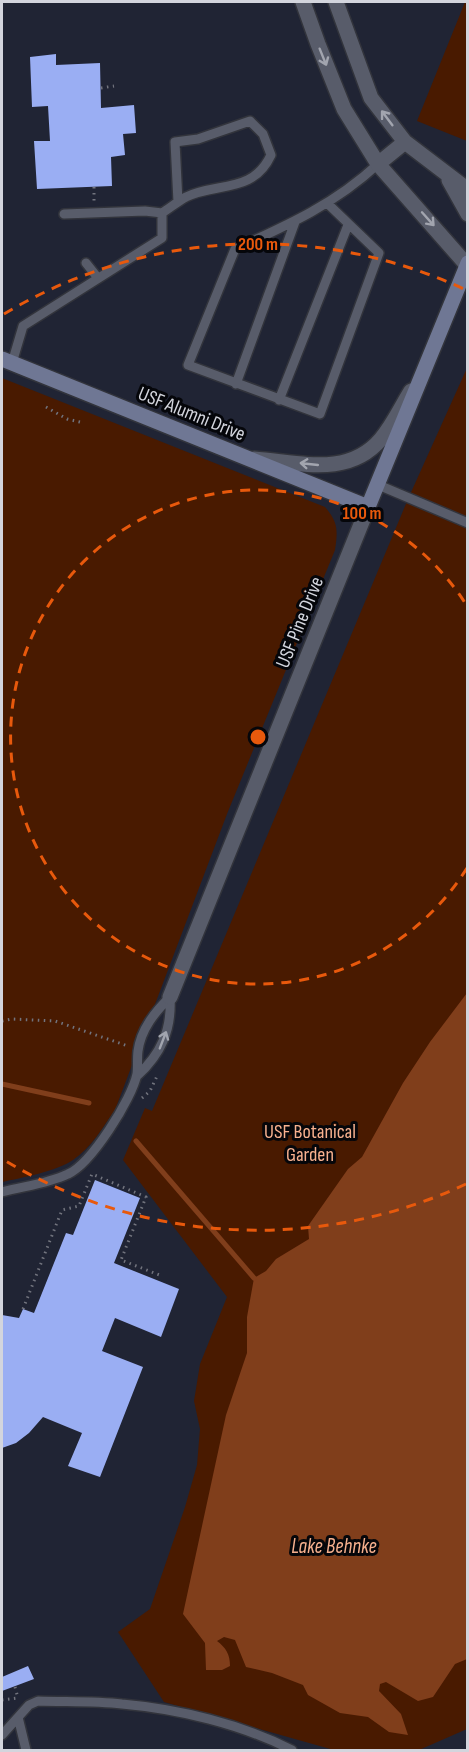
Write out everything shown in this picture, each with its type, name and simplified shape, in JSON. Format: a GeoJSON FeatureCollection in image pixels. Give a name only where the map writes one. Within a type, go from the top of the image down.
{"type":"FeatureCollection","features":[{"type":"Feature","properties":{"kind":"street"},"geometry":{"type":"LineString","coordinates":[[303,2],[345,109],[378,164],[467,263]]}},
{"type":"Feature","properties":{"kind":"street"},"geometry":{"type":"LineString","coordinates":[[336,2],[371,98],[405,142],[468,190]]}},
{"type":"Feature","properties":{"kind":"street"},"geometry":{"type":"LineString","coordinates":[[378,164],[405,142]]}},
{"type":"Feature","properties":{"kind":"street"},"geometry":{"type":"LineString","coordinates":[[444,172],[468,214]]}},
{"type":"Feature","properties":{"kind":"street","name":"USF Pine Drive"},"geometry":{"type":"LineString","coordinates":[[170,997],[467,263]]}},
{"type":"Feature","properties":{"kind":"street","name":"USF Alumni Drive"},"geometry":{"type":"LineString","coordinates":[[7,361],[368,507]]}},
{"type":"Feature","properties":{"kind":"street"},"geometry":{"type":"LineString","coordinates":[[249,459],[327,466],[345,463],[365,453],[382,438],[420,376]]}},
{"type":"Feature","properties":{"kind":"lane"},"geometry":{"type":"LineString","coordinates":[[64,214],[145,211],[162,213],[187,196],[241,184],[266,166],[271,155],[263,134],[249,122],[198,139],[175,142],[178,202]]}},
{"type":"Feature","properties":{"kind":"lane"},"geometry":{"type":"LineString","coordinates":[[327,203],[378,254],[320,414],[188,365],[236,249],[295,222],[327,203],[378,164]]}},
{"type":"Feature","properties":{"kind":"lane"},"geometry":{"type":"LineString","coordinates":[[7,361],[23,326],[162,238],[162,213]]}},
{"type":"Feature","properties":{"kind":"lane"},"geometry":{"type":"LineString","coordinates":[[236,384],[295,222]]}},
{"type":"Feature","properties":{"kind":"lane"},"geometry":{"type":"LineString","coordinates":[[279,400],[348,225]]}},
{"type":"Feature","properties":{"kind":"lane"},"geometry":{"type":"LineString","coordinates":[[86,262],[98,278]]}},
{"type":"Feature","properties":{"kind":"lane"},"geometry":{"type":"LineString","coordinates":[[376,484],[468,523]]}},
{"type":"Feature","properties":{"kind":"lane"},"geometry":{"type":"LineString","coordinates":[[137,1076],[138,1049],[146,1028],[157,1010],[170,997]]}},
{"type":"Feature","properties":{"kind":"lane"},"geometry":{"type":"LineString","coordinates":[[2,1192],[42,1183],[70,1173],[99,1146],[137,1076],[151,1063],[162,1046],[171,1016],[170,997]]}},
{"type":"Feature","properties":{"kind":"lane"},"geometry":{"type":"LineString","coordinates":[[2,1735],[29,1705],[38,1701],[120,1703],[195,1716],[236,1728],[292,1750]]}},
{"type":"Feature","properties":{"kind":"lane"},"geometry":{"type":"LineString","coordinates":[[18,1717],[26,1750]]}},
{"type":"Feature","properties":{"kind":"path"},"geometry":{"type":"LineString","coordinates":[[101,88],[114,86]]}},
{"type":"Feature","properties":{"kind":"path"},"geometry":{"type":"LineString","coordinates":[[94,187],[94,202]]}},
{"type":"Feature","properties":{"kind":"path"},"geometry":{"type":"LineString","coordinates":[[46,407],[67,419],[84,423]]}},
{"type":"Feature","properties":{"kind":"path"},"geometry":{"type":"LineString","coordinates":[[2,1021],[12,1019],[55,1021],[138,1049]]}},
{"type":"Feature","properties":{"kind":"path"},"geometry":{"type":"LineString","coordinates":[[23,1309],[62,1210],[79,1206],[92,1174],[146,1197],[121,1260],[162,1276]]}},
{"type":"Feature","properties":{"kind":"path"},"geometry":{"type":"LineString","coordinates":[[15,1687],[18,1698]]}},
{"type":"Feature","properties":{"kind":"shaded area"},"geometry":{"type":"Polygon","coordinates":[[[2,2],[467,2],[467,1750],[2,1750],[2,2]]]}},
{"type":"Feature","properties":{"kind":"green space"},"geometry":{"type":"Polygon","coordinates":[[[465,2],[468,2],[467,141],[417,121],[465,2]]]}},
{"type":"Feature","properties":{"kind":"green space","name":"USF Botanical Garden"},"geometry":{"type":"Polygon","coordinates":[[[467,368],[467,1729],[419,1750],[334,1750],[164,1702],[118,1632],[150,1609],[185,1507],[197,1465],[200,1429],[194,1401],[200,1364],[227,1297],[123,1160],[145,1108],[152,1111],[408,499],[467,368]]]}},
{"type":"Feature","properties":{"kind":"green space"},"geometry":{"type":"Polygon","coordinates":[[[2,378],[325,507],[335,522],[337,532],[335,550],[227,814],[115,1110],[91,1143],[73,1160],[49,1171],[2,1182],[2,378]]]}},
{"type":"Feature","properties":{"kind":"water","name":"Lake Behnke"},"geometry":{"type":"Polygon","coordinates":[[[467,993],[467,1659],[455,1664],[433,1697],[418,1701],[386,1682],[380,1684],[379,1691],[401,1714],[408,1735],[389,1732],[368,1717],[340,1713],[308,1695],[303,1685],[272,1673],[246,1667],[235,1640],[224,1637],[217,1641],[227,1652],[230,1666],[222,1670],[206,1670],[205,1643],[183,1614],[226,1415],[247,1353],[247,1317],[254,1278],[266,1271],[276,1259],[309,1239],[308,1226],[348,1169],[362,1157],[403,1083],[467,993]]]}},
{"type":"Feature","properties":{"kind":"building"},"geometry":{"type":"Polygon","coordinates":[[[56,54],[56,65],[100,63],[101,108],[134,105],[136,133],[123,134],[125,155],[111,157],[112,186],[37,189],[34,141],[50,141],[48,106],[32,107],[30,57],[56,54]]]}},
{"type":"Feature","properties":{"kind":"building"},"geometry":{"type":"Polygon","coordinates":[[[95,1180],[140,1198],[114,1263],[179,1289],[161,1337],[115,1318],[102,1351],[143,1367],[100,1477],[68,1466],[82,1433],[43,1417],[29,1433],[16,1443],[2,1448],[2,1315],[19,1318],[23,1309],[34,1313],[66,1233],[73,1235],[95,1180]]]}},
{"type":"Feature","properties":{"kind":"building"},"geometry":{"type":"Polygon","coordinates":[[[28,1666],[34,1679],[2,1691],[2,1677],[28,1666]]]}},
{"type":"Feature","properties":{"kind":"waterway"},"geometry":{"type":"LineString","coordinates":[[2,1084],[89,1103]]}},
{"type":"Feature","properties":{"kind":"waterway"},"geometry":{"type":"LineString","coordinates":[[136,1141],[254,1278]]}}]}
